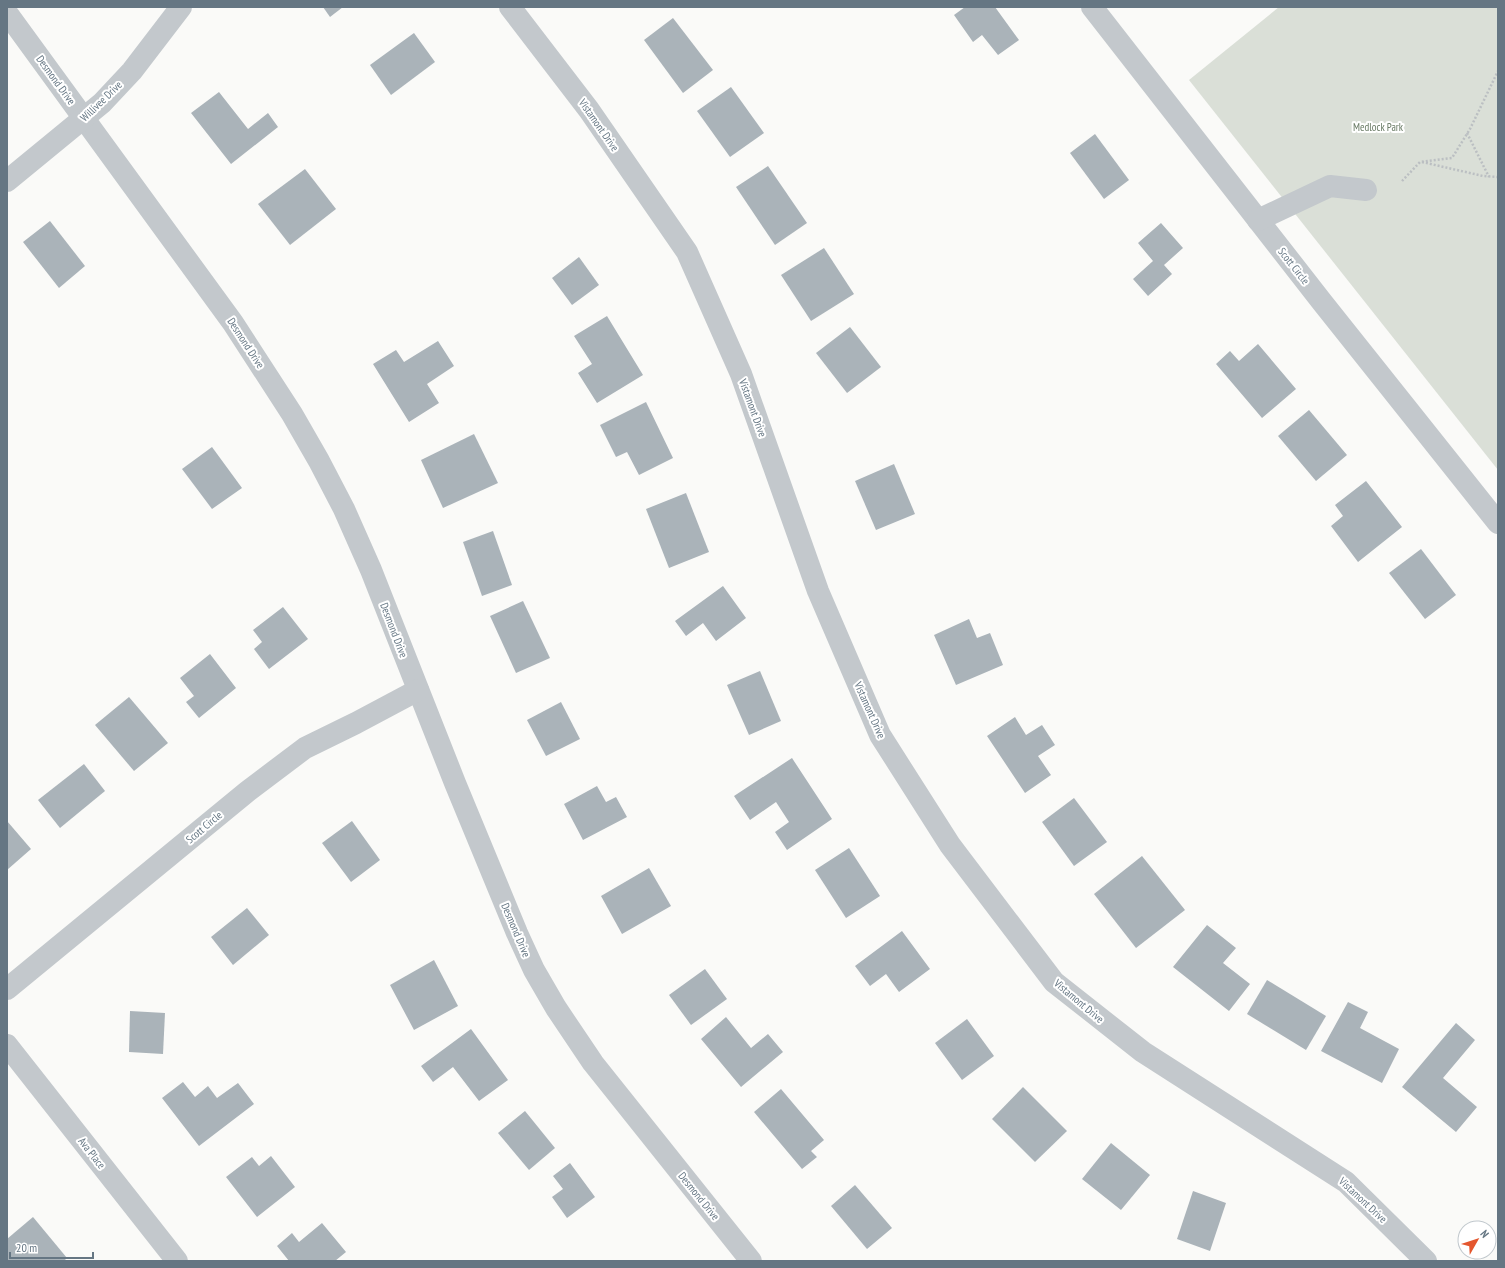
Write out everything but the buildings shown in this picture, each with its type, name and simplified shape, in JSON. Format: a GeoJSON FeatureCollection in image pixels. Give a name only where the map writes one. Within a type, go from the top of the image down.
{"type":"FeatureCollection","features":[{"type":"Feature","properties":{"kind":"street","name":"Willivee Drive"},"geometry":{"type":"LineString","coordinates":[[7,181],[102,103],[132,71],[181,7]]}},
{"type":"Feature","properties":{"kind":"street","name":"Vistamont Drive"},"geometry":{"type":"LineString","coordinates":[[510,7],[589,110],[687,252],[741,374],[818,591],[880,735],[950,845],[1054,982],[1142,1052],[1346,1182],[1426,1261]]}},
{"type":"Feature","properties":{"kind":"street","name":"Scott Circle"},"geometry":{"type":"LineString","coordinates":[[1092,7],[1258,220],[1498,523]]}},
{"type":"Feature","properties":{"kind":"street","name":"Desmond Drive"},"geometry":{"type":"LineString","coordinates":[[7,13],[233,323],[292,414],[344,509],[371,570],[517,933],[534,970],[556,1008],[593,1063],[751,1261]]}},
{"type":"Feature","properties":{"kind":"street"},"geometry":{"type":"LineString","coordinates":[[1258,220],[1330,186],[1366,190]]}},
{"type":"Feature","properties":{"kind":"street","name":"Scott Circle"},"geometry":{"type":"LineString","coordinates":[[7,989],[284,762],[305,748],[418,690]]}},
{"type":"Feature","properties":{"kind":"street","name":"Ava Place"},"geometry":{"type":"LineString","coordinates":[[7,1045],[177,1261]]}},
{"type":"Feature","properties":{"kind":"path"},"geometry":{"type":"LineString","coordinates":[[1402,181],[1420,162],[1452,158],[1467,133],[1498,71]]}},
{"type":"Feature","properties":{"kind":"path"},"geometry":{"type":"LineString","coordinates":[[1467,133],[1489,177]]}},
{"type":"Feature","properties":{"kind":"path"},"geometry":{"type":"LineString","coordinates":[[1420,162],[1483,176],[1498,177]]}},
{"type":"Feature","properties":{"kind":"green space","name":"Medlock Park"},"geometry":{"type":"Polygon","coordinates":[[[1279,7],[1498,7],[1498,470],[1189,80],[1279,7]]]}}]}
